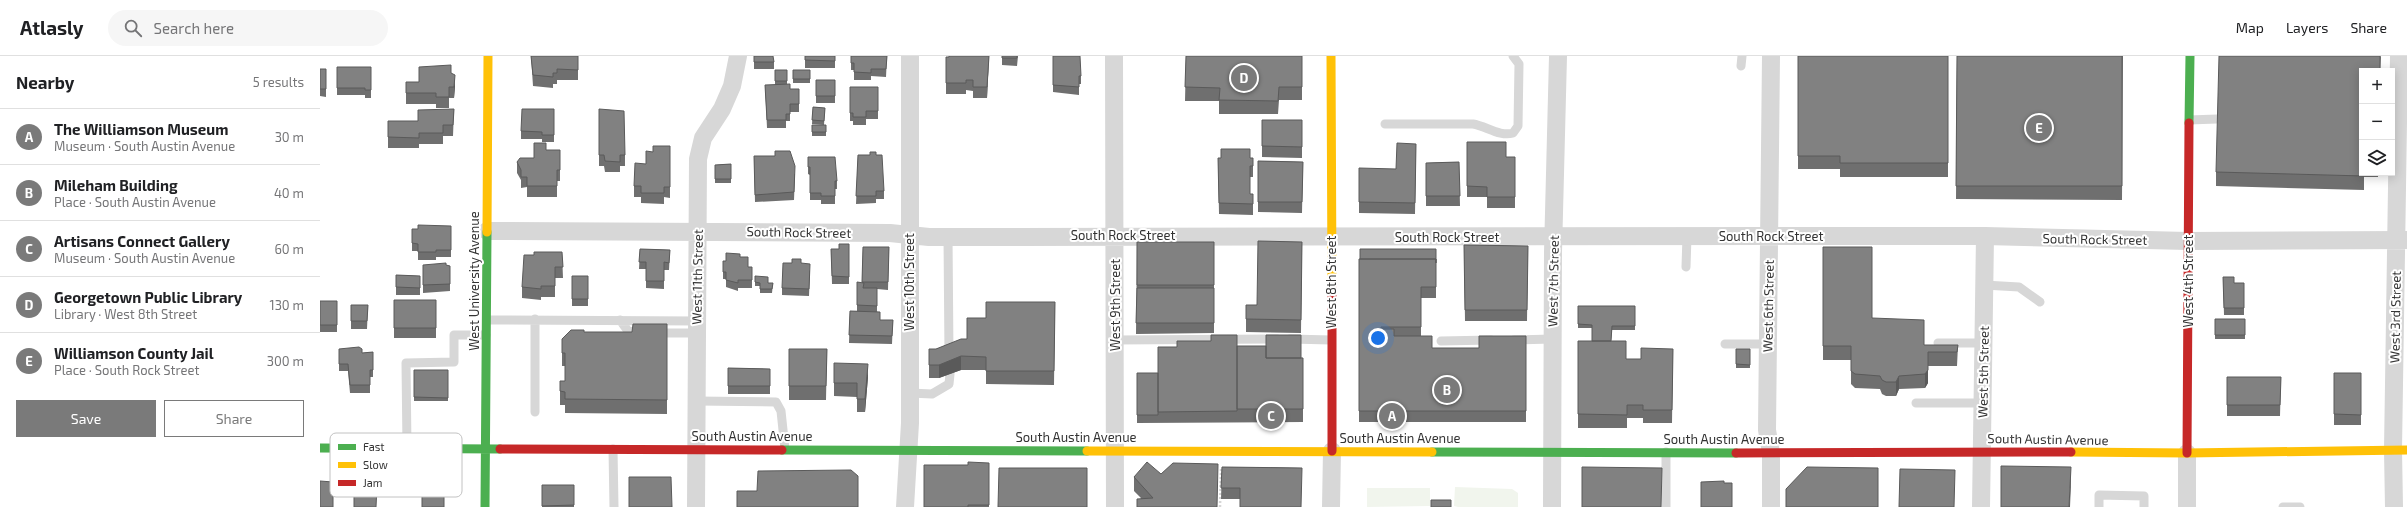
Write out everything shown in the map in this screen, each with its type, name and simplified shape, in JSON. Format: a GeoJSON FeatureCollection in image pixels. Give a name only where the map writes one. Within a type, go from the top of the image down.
{"type":"FeatureCollection","features":[{"type":"Feature","properties":{"kind":"main road","name":"West University Avenue"},"geometry":{"type":"LineString","coordinates":[[485,507],[488,56]]}},
{"type":"Feature","properties":{"kind":"main road","name":"West 8th Street"},"geometry":{"type":"LineString","coordinates":[[1331,56],[1330,236],[1332,451]]}},
{"type":"Feature","properties":{"kind":"main road","name":"West 4th Street"},"geometry":{"type":"LineString","coordinates":[[2187,453],[2190,56]]}},
{"type":"Feature","properties":{"kind":"main road","name":"South Austin Avenue"},"geometry":{"type":"LineString","coordinates":[[320,448],[330,448]]}},
{"type":"Feature","properties":{"kind":"main road","name":"South Austin Avenue"},"geometry":{"type":"LineString","coordinates":[[462,449],[696,448],[1771,453],[1982,451],[2187,453],[2400,450]]}},
{"type":"Feature","properties":{"kind":"street","name":"West 11th Street"},"geometry":{"type":"LineString","coordinates":[[696,507],[698,159],[703,138],[722,109],[732,86],[738,56]]}},
{"type":"Feature","properties":{"kind":"street","name":"West 10th Street"},"geometry":{"type":"LineString","coordinates":[[905,507],[910,393],[910,56]]}},
{"type":"Feature","properties":{"kind":"street","name":"West 9th Street"},"geometry":{"type":"LineString","coordinates":[[1114,56],[1115,507]]}},
{"type":"Feature","properties":{"kind":"street","name":"West 7th Street"},"geometry":{"type":"LineString","coordinates":[[1552,507],[1553,236],[1558,56]]}},
{"type":"Feature","properties":{"kind":"street","name":"West 6th Street"},"geometry":{"type":"LineString","coordinates":[[1771,56],[1767,430],[1771,453],[1771,507]]}},
{"type":"Feature","properties":{"kind":"street","name":"West 3rd Street"},"geometry":{"type":"LineString","coordinates":[[2394,507],[2400,450],[2402,240],[2395,158],[2399,56]]}},
{"type":"Feature","properties":{"kind":"street","name":"South Rock Street"},"geometry":{"type":"LineString","coordinates":[[487,231],[698,231],[909,234],[948,236],[1984,236],[2188,241],[2402,240]]}},
{"type":"Feature","properties":{"kind":"street","name":"West 5th Street"},"geometry":{"type":"LineString","coordinates":[[1980,507],[1984,236]]}},
{"type":"Feature","properties":{"kind":"street","name":"West 8th Street"},"geometry":{"type":"LineString","coordinates":[[1331,507],[1332,451]]}},
{"type":"Feature","properties":{"kind":"street","name":"West 4th Street"},"geometry":{"type":"LineString","coordinates":[[2187,453],[2187,507]]}},
{"type":"Feature","properties":{"kind":"lane"},"geometry":{"type":"LineString","coordinates":[[1385,124],[1473,124],[1484,126],[1501,134],[1513,132],[1518,126],[1519,64],[1512,56]]}},
{"type":"Feature","properties":{"kind":"lane"},"geometry":{"type":"LineString","coordinates":[[1741,66],[1742,56]]}},
{"type":"Feature","properties":{"kind":"lane"},"geometry":{"type":"LineString","coordinates":[[2189,120],[2218,119]]}},
{"type":"Feature","properties":{"kind":"lane"},"geometry":{"type":"LineString","coordinates":[[948,236],[949,357]]}},
{"type":"Feature","properties":{"kind":"lane"},"geometry":{"type":"LineString","coordinates":[[1686,267],[1687,236]]}},
{"type":"Feature","properties":{"kind":"lane"},"geometry":{"type":"LineString","coordinates":[[1984,285],[2019,287],[2040,302]]}},
{"type":"Feature","properties":{"kind":"lane"},"geometry":{"type":"LineString","coordinates":[[535,412],[536,319]]}},
{"type":"Feature","properties":{"kind":"lane"},"geometry":{"type":"LineString","coordinates":[[487,320],[620,320],[697,327]]}},
{"type":"Feature","properties":{"kind":"lane"},"geometry":{"type":"LineString","coordinates":[[407,433],[406,363],[454,362],[454,335],[486,335]]}},
{"type":"Feature","properties":{"kind":"lane"},"geometry":{"type":"LineString","coordinates":[[1441,341],[1552,339]]}},
{"type":"Feature","properties":{"kind":"lane"},"geometry":{"type":"LineString","coordinates":[[1115,340],[1331,340]]}},
{"type":"Feature","properties":{"kind":"lane"},"geometry":{"type":"LineString","coordinates":[[1938,343],[1983,343]]}},
{"type":"Feature","properties":{"kind":"lane"},"geometry":{"type":"LineString","coordinates":[[1725,344],[1768,344]]}},
{"type":"Feature","properties":{"kind":"lane"},"geometry":{"type":"LineString","coordinates":[[910,393],[932,394],[949,384],[950,374]]}},
{"type":"Feature","properties":{"kind":"lane"},"geometry":{"type":"LineString","coordinates":[[696,401],[776,402],[781,411],[785,449]]}},
{"type":"Feature","properties":{"kind":"lane"},"geometry":{"type":"LineString","coordinates":[[1916,403],[1982,403]]}},
{"type":"Feature","properties":{"kind":"lane"},"geometry":{"type":"LineString","coordinates":[[613,449],[614,507]]}},
{"type":"Feature","properties":{"kind":"lane"},"geometry":{"type":"LineString","coordinates":[[1666,452],[1666,507]]}},
{"type":"Feature","properties":{"kind":"lane"},"geometry":{"type":"LineString","coordinates":[[2098,507],[2099,495],[2144,496],[2144,507]]}},
{"type":"Feature","properties":{"kind":"lane"},"geometry":{"type":"LineString","coordinates":[[2283,507],[2300,507]]}},
{"type":"Feature","properties":{"kind":"path"},"geometry":{"type":"LineString","coordinates":[[1220,507],[1221,450]]}},
{"type":"Feature","properties":{"kind":"shaded area"},"geometry":{"type":"Polygon","coordinates":[[[1455,487],[1512,489],[1518,493],[1518,507],[1454,506],[1455,487]]]}},
{"type":"Feature","properties":{"kind":"shaded area"},"geometry":{"type":"Polygon","coordinates":[[[1367,488],[1430,488],[1430,506],[1367,507],[1367,488]]]}},
{"type":"Feature","properties":{"kind":"building"},"geometry":{"type":"Polygon","coordinates":[[[531,56],[578,56],[578,70],[557,69],[557,73],[553,73],[553,77],[533,75],[531,56]]]}},
{"type":"Feature","properties":{"kind":"building"},"geometry":{"type":"Polygon","coordinates":[[[754,56],[773,56],[774,62],[754,62],[754,56]]]}},
{"type":"Feature","properties":{"kind":"building"},"geometry":{"type":"Polygon","coordinates":[[[805,56],[835,56],[835,61],[805,60],[805,56]]]}},
{"type":"Feature","properties":{"kind":"building"},"geometry":{"type":"Polygon","coordinates":[[[851,56],[887,56],[886,69],[871,69],[871,73],[854,72],[854,63],[851,63],[851,56]]]}},
{"type":"Feature","properties":{"kind":"building"},"geometry":{"type":"Polygon","coordinates":[[[989,56],[987,87],[973,87],[973,80],[966,80],[966,83],[946,83],[946,57],[989,56]]]}},
{"type":"Feature","properties":{"kind":"building"},"geometry":{"type":"Polygon","coordinates":[[[1002,56],[1017,56],[1017,58],[1002,58],[1002,56]]]}},
{"type":"Feature","properties":{"kind":"building"},"geometry":{"type":"Polygon","coordinates":[[[1053,56],[1080,56],[1081,76],[1079,76],[1079,87],[1053,85],[1053,56]]]}},
{"type":"Feature","properties":{"kind":"building"},"geometry":{"type":"Polygon","coordinates":[[[1186,56],[1302,56],[1302,87],[1279,87],[1278,101],[1219,100],[1220,88],[1185,87],[1186,56]]]}},
{"type":"Feature","properties":{"kind":"building"},"geometry":{"type":"Polygon","coordinates":[[[1798,56],[1948,56],[1948,163],[1840,163],[1840,156],[1798,156],[1798,56]]]}},
{"type":"Feature","properties":{"kind":"building"},"geometry":{"type":"Polygon","coordinates":[[[1957,56],[2122,56],[2122,186],[1956,186],[1957,56]]]}},
{"type":"Feature","properties":{"kind":"building"},"geometry":{"type":"Polygon","coordinates":[[[2219,56],[2380,56],[2380,68],[2359,68],[2359,176],[2216,172],[2219,56]]]}},
{"type":"Feature","properties":{"kind":"building"},"geometry":{"type":"Polygon","coordinates":[[[451,65],[451,73],[455,75],[454,87],[449,87],[449,97],[436,97],[436,93],[406,93],[406,82],[419,82],[419,67],[451,65]]]}},
{"type":"Feature","properties":{"kind":"building"},"geometry":{"type":"Polygon","coordinates":[[[337,67],[371,67],[371,90],[365,90],[365,88],[337,88],[337,67]]]}},
{"type":"Feature","properties":{"kind":"building"},"geometry":{"type":"Polygon","coordinates":[[[320,69],[326,69],[326,89],[320,89],[320,69]]]}},
{"type":"Feature","properties":{"kind":"building"},"geometry":{"type":"Polygon","coordinates":[[[775,70],[787,70],[787,81],[775,81],[775,70]]]}},
{"type":"Feature","properties":{"kind":"building"},"geometry":{"type":"Polygon","coordinates":[[[793,70],[810,70],[810,79],[793,79],[793,70]]]}},
{"type":"Feature","properties":{"kind":"building"},"geometry":{"type":"Polygon","coordinates":[[[816,80],[835,80],[835,96],[816,96],[816,80]]]}},
{"type":"Feature","properties":{"kind":"building"},"geometry":{"type":"Polygon","coordinates":[[[790,84],[790,89],[799,89],[799,104],[790,104],[790,114],[786,114],[786,120],[767,120],[765,85],[790,84]]]}},
{"type":"Feature","properties":{"kind":"building"},"geometry":{"type":"Polygon","coordinates":[[[850,87],[878,87],[878,111],[866,111],[866,117],[853,117],[853,113],[850,113],[850,87]]]}},
{"type":"Feature","properties":{"kind":"building"},"geometry":{"type":"Polygon","coordinates":[[[813,107],[825,108],[824,121],[812,120],[813,107]]]}},
{"type":"Feature","properties":{"kind":"building"},"geometry":{"type":"Polygon","coordinates":[[[454,109],[453,125],[443,125],[443,133],[419,133],[419,138],[388,137],[388,121],[418,121],[418,110],[454,109]]]}},
{"type":"Feature","properties":{"kind":"building"},"geometry":{"type":"Polygon","coordinates":[[[522,109],[554,109],[554,135],[542,135],[542,132],[521,131],[522,109]]]}},
{"type":"Feature","properties":{"kind":"building"},"geometry":{"type":"Polygon","coordinates":[[[599,109],[624,111],[625,155],[620,155],[620,162],[605,161],[604,155],[599,155],[599,109]]]}},
{"type":"Feature","properties":{"kind":"building"},"geometry":{"type":"Polygon","coordinates":[[[1262,120],[1302,120],[1302,147],[1262,146],[1262,120]]]}},
{"type":"Feature","properties":{"kind":"building"},"geometry":{"type":"Polygon","coordinates":[[[812,125],[826,125],[826,132],[812,132],[812,125]]]}},
{"type":"Feature","properties":{"kind":"building"},"geometry":{"type":"Polygon","coordinates":[[[1467,142],[1506,142],[1506,157],[1515,157],[1515,197],[1487,197],[1487,187],[1467,186],[1467,142]]]}},
{"type":"Feature","properties":{"kind":"building"},"geometry":{"type":"Polygon","coordinates":[[[534,143],[546,143],[546,150],[560,150],[560,170],[557,170],[557,186],[527,186],[527,177],[521,177],[521,170],[517,162],[520,158],[534,158],[534,143]]]}},
{"type":"Feature","properties":{"kind":"building"},"geometry":{"type":"Polygon","coordinates":[[[1397,143],[1416,144],[1415,203],[1359,202],[1359,168],[1396,169],[1397,143]]]}},
{"type":"Feature","properties":{"kind":"building"},"geometry":{"type":"Polygon","coordinates":[[[653,146],[670,146],[670,187],[664,187],[664,193],[641,193],[641,186],[634,186],[635,163],[646,164],[646,151],[653,152],[653,146]]]}},
{"type":"Feature","properties":{"kind":"building"},"geometry":{"type":"Polygon","coordinates":[[[1221,149],[1250,149],[1250,158],[1253,158],[1253,166],[1250,166],[1250,194],[1253,194],[1253,204],[1219,203],[1218,158],[1221,158],[1221,149]]]}},
{"type":"Feature","properties":{"kind":"building"},"geometry":{"type":"Polygon","coordinates":[[[775,151],[790,151],[795,166],[794,192],[755,195],[754,156],[775,156],[775,151]]]}},
{"type":"Feature","properties":{"kind":"building"},"geometry":{"type":"Polygon","coordinates":[[[870,152],[876,152],[876,155],[882,155],[884,191],[876,191],[876,196],[856,196],[858,155],[870,155],[870,152]]]}},
{"type":"Feature","properties":{"kind":"building"},"geometry":{"type":"Polygon","coordinates":[[[808,157],[835,157],[837,181],[835,181],[835,196],[821,196],[821,193],[810,193],[810,167],[808,167],[808,157]]]}},
{"type":"Feature","properties":{"kind":"building"},"geometry":{"type":"Polygon","coordinates":[[[1258,161],[1303,162],[1302,202],[1258,202],[1258,161]]]}},
{"type":"Feature","properties":{"kind":"building"},"geometry":{"type":"Polygon","coordinates":[[[1459,162],[1460,196],[1426,196],[1426,163],[1459,162]]]}},
{"type":"Feature","properties":{"kind":"building"},"geometry":{"type":"Polygon","coordinates":[[[731,164],[731,179],[715,179],[715,165],[731,164]]]}},
{"type":"Feature","properties":{"kind":"building"},"geometry":{"type":"Polygon","coordinates":[[[418,225],[451,226],[451,250],[418,252],[418,244],[412,243],[412,229],[418,229],[418,225]]]}},
{"type":"Feature","properties":{"kind":"building"},"geometry":{"type":"Polygon","coordinates":[[[1258,241],[1302,242],[1301,320],[1246,319],[1246,305],[1257,305],[1258,241]]]}},
{"type":"Feature","properties":{"kind":"building"},"geometry":{"type":"Polygon","coordinates":[[[1137,242],[1214,242],[1214,285],[1137,285],[1137,242]]]}},
{"type":"Feature","properties":{"kind":"building"},"geometry":{"type":"Polygon","coordinates":[[[839,244],[849,244],[849,277],[832,276],[831,249],[839,249],[839,244]]]}},
{"type":"Feature","properties":{"kind":"building"},"geometry":{"type":"Polygon","coordinates":[[[1464,245],[1528,246],[1527,310],[1465,310],[1464,245]]]}},
{"type":"Feature","properties":{"kind":"building"},"geometry":{"type":"Polygon","coordinates":[[[863,247],[889,247],[888,282],[862,282],[863,247]]]}},
{"type":"Feature","properties":{"kind":"building"},"geometry":{"type":"Polygon","coordinates":[[[1823,247],[1872,247],[1872,318],[1924,320],[1924,345],[1958,345],[1957,352],[1928,352],[1928,370],[1925,374],[1899,376],[1896,382],[1886,382],[1882,380],[1880,376],[1855,374],[1851,371],[1851,346],[1823,346],[1823,247]]]}},
{"type":"Feature","properties":{"kind":"building"},"geometry":{"type":"Polygon","coordinates":[[[640,249],[670,250],[669,263],[664,262],[664,281],[646,281],[646,262],[639,262],[640,249]]]}},
{"type":"Feature","properties":{"kind":"building"},"geometry":{"type":"Polygon","coordinates":[[[1360,249],[1436,249],[1436,259],[1360,259],[1360,249]]]}},
{"type":"Feature","properties":{"kind":"building"},"geometry":{"type":"Polygon","coordinates":[[[534,252],[562,252],[563,267],[555,267],[555,286],[541,286],[541,289],[522,287],[524,255],[534,255],[534,252]]]}},
{"type":"Feature","properties":{"kind":"building"},"geometry":{"type":"Polygon","coordinates":[[[726,253],[740,254],[740,257],[748,257],[748,267],[752,267],[752,280],[738,280],[738,283],[726,280],[726,272],[723,272],[723,261],[726,261],[726,253]]]}},
{"type":"Feature","properties":{"kind":"building"},"geometry":{"type":"Polygon","coordinates":[[[792,259],[801,259],[801,263],[810,264],[809,289],[782,288],[783,263],[792,263],[792,259]]]}},
{"type":"Feature","properties":{"kind":"building"},"geometry":{"type":"Polygon","coordinates":[[[1359,259],[1436,259],[1436,287],[1421,287],[1421,327],[1381,327],[1381,329],[1394,329],[1394,336],[1432,336],[1432,348],[1479,348],[1479,336],[1526,336],[1526,411],[1359,411],[1359,259]]]}},
{"type":"Feature","properties":{"kind":"building"},"geometry":{"type":"Polygon","coordinates":[[[446,263],[446,265],[450,266],[450,284],[423,285],[423,265],[446,263]]]}},
{"type":"Feature","properties":{"kind":"building"},"geometry":{"type":"Polygon","coordinates":[[[396,275],[420,276],[420,288],[396,287],[396,275]]]}},
{"type":"Feature","properties":{"kind":"building"},"geometry":{"type":"Polygon","coordinates":[[[572,276],[588,276],[588,299],[572,299],[572,276]]]}},
{"type":"Feature","properties":{"kind":"building"},"geometry":{"type":"Polygon","coordinates":[[[755,276],[768,277],[768,283],[773,283],[772,289],[760,289],[760,283],[755,282],[755,276]]]}},
{"type":"Feature","properties":{"kind":"building"},"geometry":{"type":"Polygon","coordinates":[[[2223,277],[2234,277],[2234,283],[2244,283],[2244,308],[2224,308],[2223,277]]]}},
{"type":"Feature","properties":{"kind":"building"},"geometry":{"type":"Polygon","coordinates":[[[857,282],[864,283],[863,288],[877,288],[877,306],[857,305],[857,282]]]}},
{"type":"Feature","properties":{"kind":"building"},"geometry":{"type":"Polygon","coordinates":[[[1137,288],[1214,288],[1214,323],[1136,323],[1137,288]]]}},
{"type":"Feature","properties":{"kind":"building"},"geometry":{"type":"Polygon","coordinates":[[[394,300],[436,300],[436,328],[394,328],[394,300]]]}},
{"type":"Feature","properties":{"kind":"building"},"geometry":{"type":"Polygon","coordinates":[[[320,301],[337,301],[337,325],[320,325],[320,301]]]}},
{"type":"Feature","properties":{"kind":"building"},"geometry":{"type":"Polygon","coordinates":[[[986,302],[1055,302],[1054,371],[986,371],[986,357],[961,356],[939,365],[929,365],[929,349],[936,349],[961,339],[967,339],[967,318],[986,318],[986,302]]]}},
{"type":"Feature","properties":{"kind":"building"},"geometry":{"type":"Polygon","coordinates":[[[351,305],[368,305],[367,321],[351,321],[351,305]]]}},
{"type":"Feature","properties":{"kind":"building"},"geometry":{"type":"Polygon","coordinates":[[[1578,306],[1635,306],[1635,326],[1612,326],[1611,341],[1592,341],[1592,325],[1578,324],[1578,306]]]}},
{"type":"Feature","properties":{"kind":"building"},"geometry":{"type":"Polygon","coordinates":[[[850,311],[880,312],[880,320],[893,320],[892,336],[849,335],[850,311]]]}},
{"type":"Feature","properties":{"kind":"building"},"geometry":{"type":"Polygon","coordinates":[[[2215,319],[2245,319],[2245,335],[2215,335],[2215,319]]]}},
{"type":"Feature","properties":{"kind":"building"},"geometry":{"type":"Polygon","coordinates":[[[633,324],[667,324],[667,400],[565,399],[565,392],[560,391],[560,381],[565,381],[565,353],[562,353],[562,339],[571,330],[584,330],[584,332],[632,332],[633,324]]]}},
{"type":"Feature","properties":{"kind":"building"},"geometry":{"type":"Polygon","coordinates":[[[1211,335],[1237,335],[1237,411],[1158,412],[1158,347],[1177,347],[1177,341],[1211,341],[1211,335]]]}},
{"type":"Feature","properties":{"kind":"building"},"geometry":{"type":"Polygon","coordinates":[[[1266,335],[1301,335],[1301,358],[1266,358],[1266,335]]]}},
{"type":"Feature","properties":{"kind":"building"},"geometry":{"type":"Polygon","coordinates":[[[1578,341],[1626,341],[1626,359],[1641,359],[1641,348],[1673,349],[1672,410],[1643,410],[1643,405],[1627,405],[1627,415],[1578,414],[1578,341]]]}},
{"type":"Feature","properties":{"kind":"building"},"geometry":{"type":"Polygon","coordinates":[[[1237,346],[1266,346],[1266,358],[1303,358],[1303,409],[1237,409],[1237,346]]]}},
{"type":"Feature","properties":{"kind":"building"},"geometry":{"type":"Polygon","coordinates":[[[359,347],[362,349],[362,353],[373,352],[373,370],[370,370],[370,385],[350,385],[348,364],[339,364],[339,349],[359,347]]]}},
{"type":"Feature","properties":{"kind":"building"},"geometry":{"type":"Polygon","coordinates":[[[789,349],[827,349],[826,386],[789,386],[789,349]]]}},
{"type":"Feature","properties":{"kind":"building"},"geometry":{"type":"Polygon","coordinates":[[[1736,349],[1750,349],[1750,365],[1736,364],[1736,349]]]}},
{"type":"Feature","properties":{"kind":"building"},"geometry":{"type":"Polygon","coordinates":[[[834,363],[868,364],[865,399],[857,399],[857,383],[834,383],[834,363]]]}},
{"type":"Feature","properties":{"kind":"building"},"geometry":{"type":"Polygon","coordinates":[[[728,368],[770,369],[770,386],[728,386],[728,368]]]}},
{"type":"Feature","properties":{"kind":"building"},"geometry":{"type":"Polygon","coordinates":[[[414,370],[448,370],[448,398],[414,397],[414,370]]]}},
{"type":"Feature","properties":{"kind":"building"},"geometry":{"type":"Polygon","coordinates":[[[1137,373],[1158,373],[1158,415],[1137,415],[1137,373]]]}},
{"type":"Feature","properties":{"kind":"building"},"geometry":{"type":"Polygon","coordinates":[[[2334,373],[2361,373],[2361,415],[2334,414],[2334,373]]]}},
{"type":"Feature","properties":{"kind":"building"},"geometry":{"type":"Polygon","coordinates":[[[2227,377],[2281,377],[2280,405],[2227,405],[2227,377]]]}},
{"type":"Feature","properties":{"kind":"building"},"geometry":{"type":"Polygon","coordinates":[[[968,462],[989,463],[989,505],[968,505],[968,507],[924,507],[924,465],[968,465],[968,462]]]}},
{"type":"Feature","properties":{"kind":"building"},"geometry":{"type":"Polygon","coordinates":[[[1147,462],[1161,474],[1173,463],[1218,464],[1217,507],[1137,507],[1137,499],[1153,498],[1134,477],[1147,462]]]}},
{"type":"Feature","properties":{"kind":"building"},"geometry":{"type":"Polygon","coordinates":[[[2001,466],[2071,467],[2069,507],[2001,507],[2001,466]]]}},
{"type":"Feature","properties":{"kind":"building"},"geometry":{"type":"Polygon","coordinates":[[[1222,467],[1302,468],[1301,507],[1240,507],[1240,488],[1221,488],[1222,467]]]}},
{"type":"Feature","properties":{"kind":"building"},"geometry":{"type":"Polygon","coordinates":[[[1582,467],[1662,468],[1661,507],[1582,507],[1582,467]]]}},
{"type":"Feature","properties":{"kind":"building"},"geometry":{"type":"Polygon","coordinates":[[[1807,467],[1878,468],[1878,507],[1786,507],[1786,489],[1807,467]]]}},
{"type":"Feature","properties":{"kind":"building"},"geometry":{"type":"Polygon","coordinates":[[[999,468],[1087,468],[1087,507],[998,507],[999,468]]]}},
{"type":"Feature","properties":{"kind":"building"},"geometry":{"type":"Polygon","coordinates":[[[1900,469],[1955,470],[1954,507],[1899,507],[1900,469]]]}},
{"type":"Feature","properties":{"kind":"building"},"geometry":{"type":"Polygon","coordinates":[[[851,470],[858,476],[858,507],[737,507],[737,491],[757,491],[758,471],[851,470]]]}},
{"type":"Feature","properties":{"kind":"building"},"geometry":{"type":"Polygon","coordinates":[[[629,477],[671,477],[672,507],[629,507],[629,477]]]}},
{"type":"Feature","properties":{"kind":"building"},"geometry":{"type":"Polygon","coordinates":[[[320,481],[330,482],[330,497],[333,497],[333,507],[320,507],[320,481]]]}},
{"type":"Feature","properties":{"kind":"building"},"geometry":{"type":"Polygon","coordinates":[[[1724,481],[1724,483],[1732,483],[1732,507],[1701,507],[1701,482],[1724,481]]]}},
{"type":"Feature","properties":{"kind":"building"},"geometry":{"type":"Polygon","coordinates":[[[542,485],[574,485],[574,505],[542,506],[542,485]]]}},
{"type":"Feature","properties":{"kind":"building"},"geometry":{"type":"Polygon","coordinates":[[[354,497],[376,497],[376,507],[354,507],[354,497]]]}},
{"type":"Feature","properties":{"kind":"building"},"geometry":{"type":"Polygon","coordinates":[[[422,497],[444,497],[444,507],[422,507],[422,497]]]}},
{"type":"Feature","properties":{"kind":"building"},"geometry":{"type":"Polygon","coordinates":[[[1431,500],[1451,500],[1451,507],[1431,507],[1431,500]]]}},
{"type":"Feature","properties":{"kind":"traffic: fast"},"geometry":{"type":"LineString","coordinates":[[2189,123],[2190,56]]}},
{"type":"Feature","properties":{"kind":"traffic: fast"},"geometry":{"type":"LineString","coordinates":[[485,507],[487,232]]}},
{"type":"Feature","properties":{"kind":"traffic: fast"},"geometry":{"type":"LineString","coordinates":[[320,448],[330,448]]}},
{"type":"Feature","properties":{"kind":"traffic: fast"},"geometry":{"type":"LineString","coordinates":[[462,449],[500,449]]}},
{"type":"Feature","properties":{"kind":"traffic: fast"},"geometry":{"type":"LineString","coordinates":[[782,450],[1087,451]]}},
{"type":"Feature","properties":{"kind":"traffic: fast"},"geometry":{"type":"LineString","coordinates":[[1432,452],[1736,453]]}},
{"type":"Feature","properties":{"kind":"traffic: slow"},"geometry":{"type":"LineString","coordinates":[[487,232],[488,56]]}},
{"type":"Feature","properties":{"kind":"traffic: slow"},"geometry":{"type":"LineString","coordinates":[[1331,56],[1332,284]]}},
{"type":"Feature","properties":{"kind":"traffic: slow"},"geometry":{"type":"LineString","coordinates":[[2071,452],[2187,453],[2407,450]]}},
{"type":"Feature","properties":{"kind":"traffic: slow"},"geometry":{"type":"LineString","coordinates":[[1087,451],[1432,452]]}},
{"type":"Feature","properties":{"kind":"traffic: jam"},"geometry":{"type":"LineString","coordinates":[[2187,453],[2189,123]]}},
{"type":"Feature","properties":{"kind":"traffic: jam"},"geometry":{"type":"LineString","coordinates":[[1332,284],[1332,451]]}},
{"type":"Feature","properties":{"kind":"traffic: jam"},"geometry":{"type":"LineString","coordinates":[[500,449],[782,450]]}},
{"type":"Feature","properties":{"kind":"traffic: jam"},"geometry":{"type":"LineString","coordinates":[[1736,453],[2071,452]]}},
{"type":"Feature","properties":{"kind":"place","name":"Georgetown Public Library"},"geometry":{"type":"Point","coordinates":[1244,78]}},
{"type":"Feature","properties":{"kind":"place","name":"Williamson County Jail"},"geometry":{"type":"Point","coordinates":[2039,128]}},
{"type":"Feature","properties":{"kind":"place","name":"Mileham Building"},"geometry":{"type":"Point","coordinates":[1447,390]}},
{"type":"Feature","properties":{"kind":"place","name":"Artisans Connect Gallery"},"geometry":{"type":"Point","coordinates":[1271,416]}},
{"type":"Feature","properties":{"kind":"place","name":"The Williamson Museum"},"geometry":{"type":"Point","coordinates":[1392,416]}}]}
